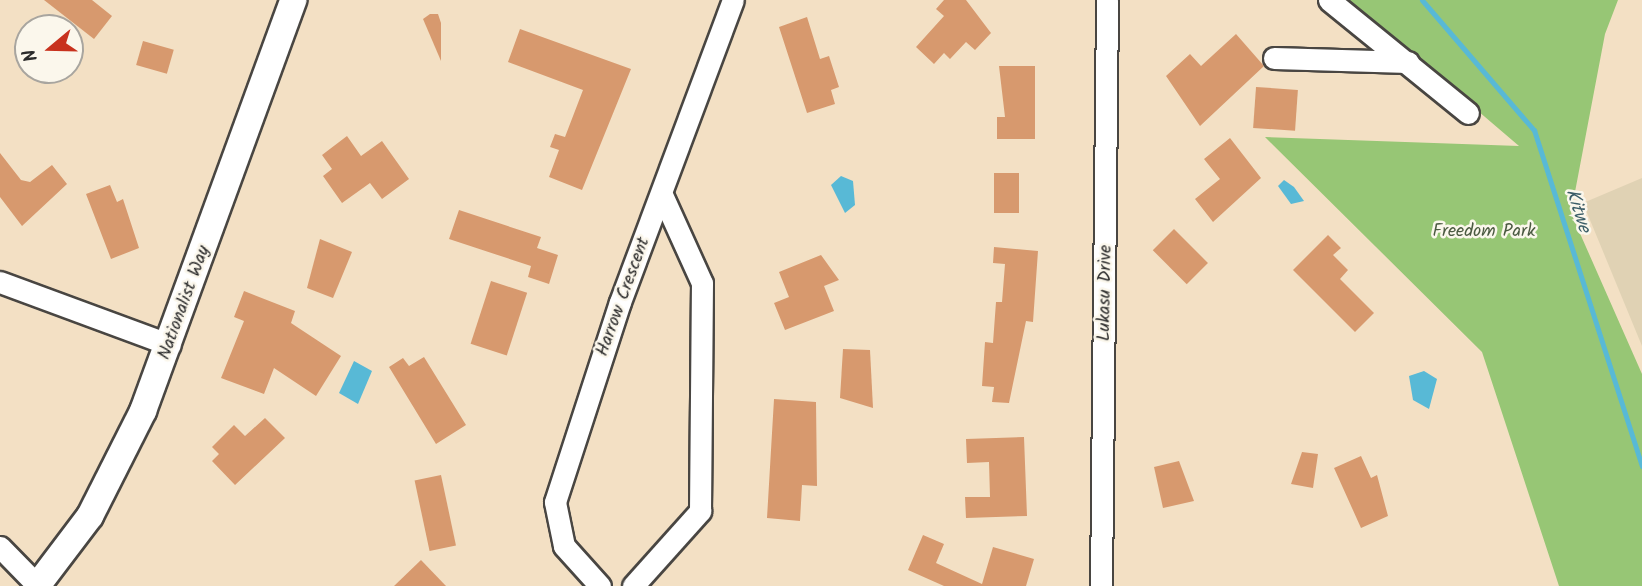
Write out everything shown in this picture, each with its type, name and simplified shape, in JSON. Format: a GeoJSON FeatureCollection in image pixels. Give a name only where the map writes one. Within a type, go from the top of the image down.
{"type":"FeatureCollection","features":[{"type":"Feature","properties":{"kind":"street","name":"Nationalist Way"},"geometry":{"type":"LineString","coordinates":[[37,586],[90,516],[170,345],[293,0]]}},
{"type":"Feature","properties":{"kind":"street","name":"Harrow Crescent"},"geometry":{"type":"LineString","coordinates":[[600,586],[564,546],[555,502],[733,0]]}},
{"type":"Feature","properties":{"kind":"street","name":"Lukasu Drive"},"geometry":{"type":"LineString","coordinates":[[1101,586],[1107,0]]}},
{"type":"Feature","properties":{"kind":"street"},"geometry":{"type":"LineString","coordinates":[[1329,0],[1468,113]]}},
{"type":"Feature","properties":{"kind":"street"},"geometry":{"type":"LineString","coordinates":[[1274,58],[1408,62]]}},
{"type":"Feature","properties":{"kind":"street"},"geometry":{"type":"LineString","coordinates":[[633,586],[700,511],[702,283],[662,195]]}},
{"type":"Feature","properties":{"kind":"street"},"geometry":{"type":"LineString","coordinates":[[0,282],[170,345]]}},
{"type":"Feature","properties":{"kind":"street"},"geometry":{"type":"LineString","coordinates":[[0,547],[37,586]]}},
{"type":"Feature","properties":{"kind":"shaded area"},"geometry":{"type":"Polygon","coordinates":[[[1642,178],[1642,346],[1583,203],[1642,178]]]}},
{"type":"Feature","properties":{"kind":"green space","name":"Freedom Park"},"geometry":{"type":"Polygon","coordinates":[[[1348,0],[1618,0],[1605,34],[1571,213],[1642,374],[1642,586],[1559,586],[1482,352],[1265,137],[1519,146],[1348,0]]]}},
{"type":"Feature","properties":{"kind":"water"},"geometry":{"type":"Polygon","coordinates":[[[841,176],[853,181],[855,205],[845,213],[831,185],[841,176]]]}},
{"type":"Feature","properties":{"kind":"water"},"geometry":{"type":"Polygon","coordinates":[[[1284,180],[1294,187],[1304,201],[1291,204],[1278,186],[1284,180]]]}},
{"type":"Feature","properties":{"kind":"water"},"geometry":{"type":"Polygon","coordinates":[[[354,361],[372,371],[358,404],[339,393],[354,361]]]}},
{"type":"Feature","properties":{"kind":"water"},"geometry":{"type":"Polygon","coordinates":[[[1424,371],[1437,379],[1429,409],[1413,400],[1409,376],[1424,371]]]}},
{"type":"Feature","properties":{"kind":"building"},"geometry":{"type":"Polygon","coordinates":[[[44,0],[92,0],[112,16],[94,39],[84,31],[84,14],[62,14],[44,0]]]}},
{"type":"Feature","properties":{"kind":"building"},"geometry":{"type":"Polygon","coordinates":[[[944,0],[966,0],[991,33],[975,50],[966,42],[950,59],[944,53],[934,64],[916,47],[944,16],[936,9],[944,0]]]}},
{"type":"Feature","properties":{"kind":"building"},"geometry":{"type":"Polygon","coordinates":[[[430,14],[438,14],[441,23],[441,61],[423,19],[430,14]]]}},
{"type":"Feature","properties":{"kind":"building"},"geometry":{"type":"Polygon","coordinates":[[[807,17],[820,59],[829,56],[839,87],[831,90],[835,104],[807,113],[779,27],[807,17]]]}},
{"type":"Feature","properties":{"kind":"building"},"geometry":{"type":"Polygon","coordinates":[[[520,29],[631,69],[582,190],[549,177],[559,150],[550,147],[555,134],[565,137],[583,90],[508,62],[520,29]]]}},
{"type":"Feature","properties":{"kind":"building"},"geometry":{"type":"Polygon","coordinates":[[[1236,34],[1264,66],[1200,126],[1166,76],[1190,54],[1201,66],[1236,34]]]}},
{"type":"Feature","properties":{"kind":"building"},"geometry":{"type":"Polygon","coordinates":[[[143,41],[174,50],[167,74],[136,65],[143,41]]]}},
{"type":"Feature","properties":{"kind":"building"},"geometry":{"type":"Polygon","coordinates":[[[999,66],[1035,66],[1035,139],[997,139],[997,117],[1005,117],[999,66]]]}},
{"type":"Feature","properties":{"kind":"building"},"geometry":{"type":"Polygon","coordinates":[[[1256,87],[1298,90],[1295,131],[1253,128],[1256,87]]]}},
{"type":"Feature","properties":{"kind":"building"},"geometry":{"type":"Polygon","coordinates":[[[347,136],[361,156],[382,141],[409,179],[382,199],[370,183],[342,203],[323,176],[332,169],[322,155],[347,136]]]}},
{"type":"Feature","properties":{"kind":"building"},"geometry":{"type":"Polygon","coordinates":[[[1230,138],[1261,178],[1213,222],[1195,199],[1220,179],[1204,159],[1230,138]]]}},
{"type":"Feature","properties":{"kind":"building"},"geometry":{"type":"Polygon","coordinates":[[[0,153],[21,180],[30,182],[52,165],[67,184],[22,226],[0,197],[0,153]]]}},
{"type":"Feature","properties":{"kind":"building"},"geometry":{"type":"Polygon","coordinates":[[[994,173],[1019,173],[1019,213],[994,213],[994,173]]]}},
{"type":"Feature","properties":{"kind":"building"},"geometry":{"type":"Polygon","coordinates":[[[110,185],[117,202],[123,199],[139,248],[111,259],[86,194],[110,185]]]}},
{"type":"Feature","properties":{"kind":"building"},"geometry":{"type":"Polygon","coordinates":[[[459,210],[541,237],[537,248],[558,255],[549,284],[528,277],[531,266],[449,239],[459,210]]]}},
{"type":"Feature","properties":{"kind":"building"},"geometry":{"type":"Polygon","coordinates":[[[1174,229],[1208,263],[1187,284],[1153,250],[1174,229]]]}},
{"type":"Feature","properties":{"kind":"building"},"geometry":{"type":"Polygon","coordinates":[[[1328,235],[1341,248],[1333,255],[1348,270],[1340,279],[1374,313],[1355,332],[1293,270],[1328,235]]]}},
{"type":"Feature","properties":{"kind":"building"},"geometry":{"type":"Polygon","coordinates":[[[320,239],[352,252],[333,298],[307,288],[320,239]]]}},
{"type":"Feature","properties":{"kind":"building"},"geometry":{"type":"Polygon","coordinates":[[[994,247],[1038,251],[1033,322],[1026,321],[1009,403],[992,402],[994,387],[982,386],[985,342],[993,343],[996,302],[1002,302],[1005,264],[993,263],[994,247]]]}},
{"type":"Feature","properties":{"kind":"building"},"geometry":{"type":"Polygon","coordinates":[[[821,255],[839,280],[824,286],[834,311],[785,330],[774,303],[789,297],[779,272],[821,255]]]}},
{"type":"Feature","properties":{"kind":"building"},"geometry":{"type":"Polygon","coordinates":[[[491,281],[527,293],[507,356],[471,344],[491,281]]]}},
{"type":"Feature","properties":{"kind":"building"},"geometry":{"type":"Polygon","coordinates":[[[244,291],[295,311],[291,323],[341,356],[316,396],[274,368],[264,394],[221,378],[244,321],[234,317],[244,291]]]}},
{"type":"Feature","properties":{"kind":"building"},"geometry":{"type":"Polygon","coordinates":[[[843,349],[870,350],[873,408],[840,398],[843,349]]]}},
{"type":"Feature","properties":{"kind":"building"},"geometry":{"type":"Polygon","coordinates":[[[424,357],[466,425],[436,444],[389,367],[403,358],[409,366],[424,357]]]}},
{"type":"Feature","properties":{"kind":"building"},"geometry":{"type":"Polygon","coordinates":[[[774,399],[816,402],[817,486],[802,485],[800,521],[767,518],[774,399]]]}},
{"type":"Feature","properties":{"kind":"building"},"geometry":{"type":"Polygon","coordinates":[[[265,418],[285,438],[235,485],[212,461],[219,454],[212,447],[234,425],[245,436],[265,418]]]}},
{"type":"Feature","properties":{"kind":"building"},"geometry":{"type":"Polygon","coordinates":[[[1024,437],[1027,516],[966,518],[965,497],[990,497],[989,462],[967,463],[966,439],[1024,437]]]}},
{"type":"Feature","properties":{"kind":"building"},"geometry":{"type":"Polygon","coordinates":[[[1302,452],[1318,454],[1313,488],[1291,484],[1302,452]]]}},
{"type":"Feature","properties":{"kind":"building"},"geometry":{"type":"Polygon","coordinates":[[[1361,456],[1371,478],[1377,475],[1388,516],[1361,528],[1334,468],[1361,456]]]}},
{"type":"Feature","properties":{"kind":"building"},"geometry":{"type":"Polygon","coordinates":[[[1179,461],[1194,501],[1163,508],[1154,467],[1179,461]]]}},
{"type":"Feature","properties":{"kind":"building"},"geometry":{"type":"Polygon","coordinates":[[[441,475],[456,545],[430,551],[415,481],[441,475]]]}},
{"type":"Feature","properties":{"kind":"building"},"geometry":{"type":"Polygon","coordinates":[[[923,535],[944,544],[936,563],[982,584],[993,547],[1034,559],[1026,586],[944,586],[908,570],[923,535]]]}},
{"type":"Feature","properties":{"kind":"building"},"geometry":{"type":"Polygon","coordinates":[[[421,560],[446,586],[394,586],[421,560]]]}},
{"type":"Feature","properties":{"kind":"waterway","name":"Kitwe"},"geometry":{"type":"LineString","coordinates":[[1422,0],[1534,130],[1642,466]]}}]}
